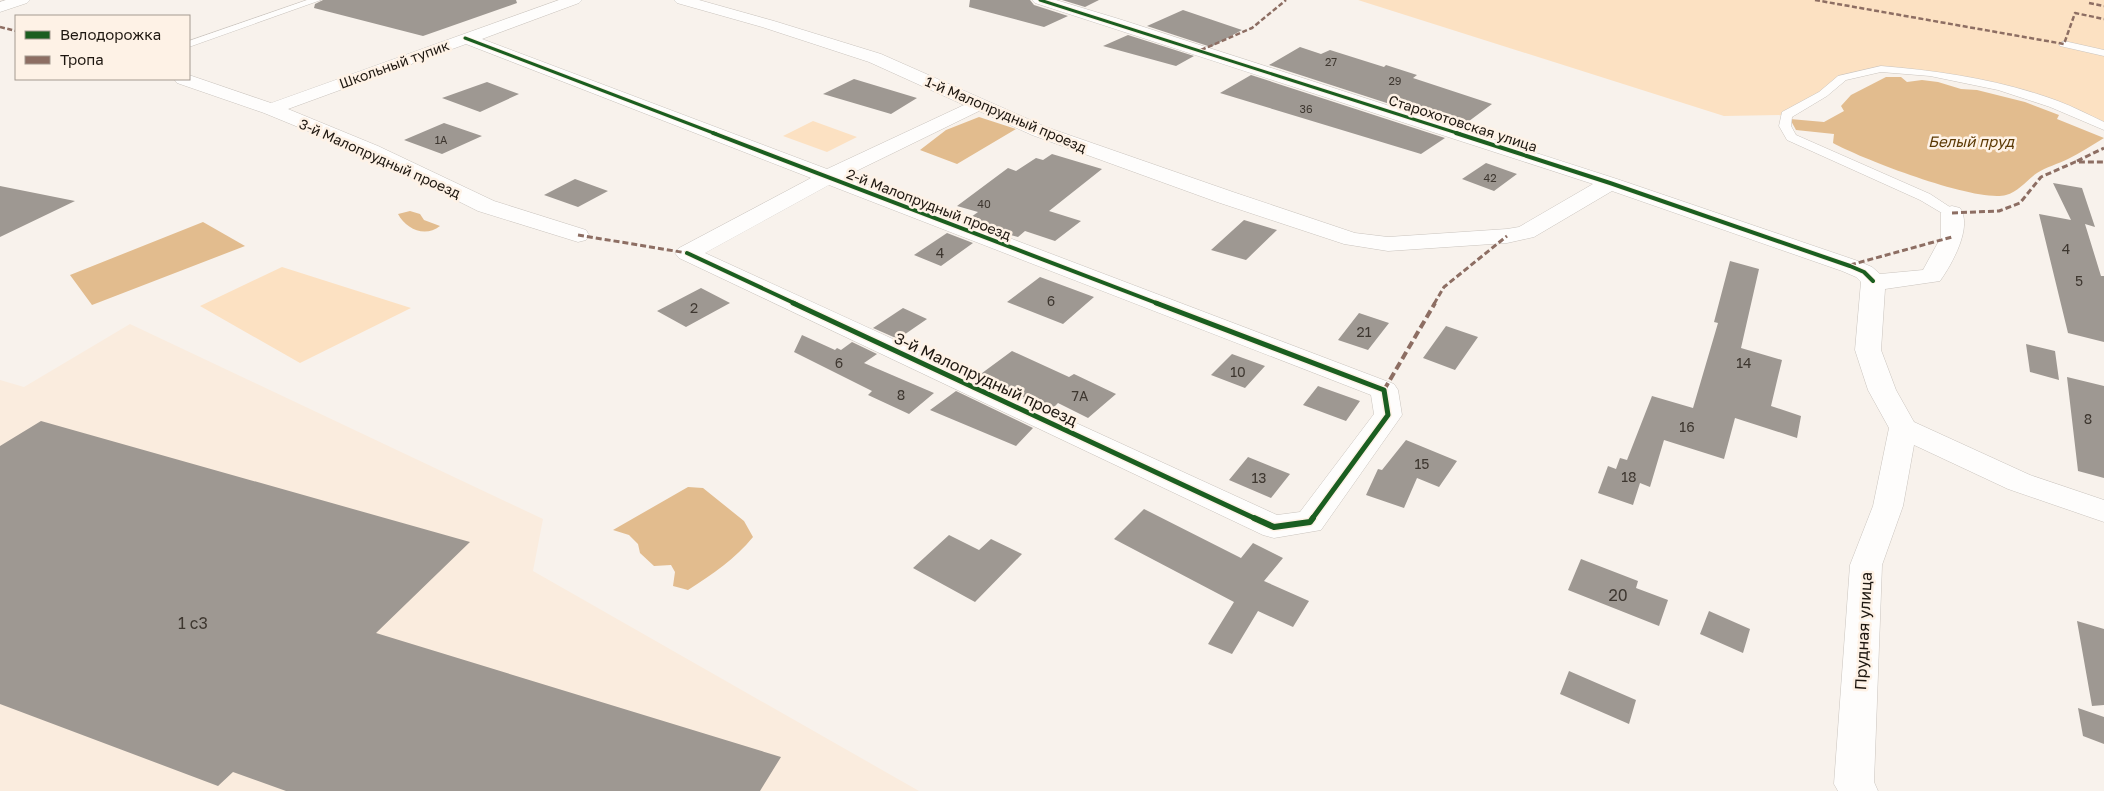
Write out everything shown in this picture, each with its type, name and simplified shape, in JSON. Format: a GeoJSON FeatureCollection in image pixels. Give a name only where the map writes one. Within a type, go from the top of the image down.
{"type":"FeatureCollection","features":[{"type":"Feature","properties":{"kind":"street"},"geometry":{"type":"LineString","coordinates":[[0,7],[22,0]]}},
{"type":"Feature","properties":{"kind":"street","name":"Школьный тупик"},"geometry":{"type":"LineString","coordinates":[[271,109],[574,0]]}},
{"type":"Feature","properties":{"kind":"street","name":"1-й Малопрудный проезд"},"geometry":{"type":"LineString","coordinates":[[682,0],[768,24],[875,58],[1039,131],[1225,197],[1352,239],[1388,244],[1506,236],[1526,232],[1610,183]]}},
{"type":"Feature","properties":{"kind":"street","name":"Старохотовская улица"},"geometry":{"type":"LineString","coordinates":[[1040,0],[1610,183],[1850,266],[1864,272],[1873,280]]}},
{"type":"Feature","properties":{"kind":"street","name":"2-й Малопрудный проезд"},"geometry":{"type":"LineString","coordinates":[[465,38],[1384,390],[1388,415],[1310,522],[1274,527]]}},
{"type":"Feature","properties":{"kind":"street","name":"3-й Малопрудный проезд"},"geometry":{"type":"LineString","coordinates":[[186,80],[271,109],[372,150],[486,206],[578,235]]}},
{"type":"Feature","properties":{"kind":"street"},"geometry":{"type":"LineString","coordinates":[[828,177],[978,105]]}},
{"type":"Feature","properties":{"kind":"street","name":"3-й Малопрудный проезд"},"geometry":{"type":"LineString","coordinates":[[828,177],[688,253],[1274,527]]}},
{"type":"Feature","properties":{"kind":"street"},"geometry":{"type":"LineString","coordinates":[[1952,213],[1952,237],[1932,276],[1889,282],[1873,280],[1868,350],[1882,390],[1903,428],[2019,482],[2104,511]]}},
{"type":"Feature","properties":{"kind":"street","name":"Прудная улица"},"geometry":{"type":"LineString","coordinates":[[1858,791],[1854,784],[1866,565],[1888,506],[1903,428]]}},
{"type":"Feature","properties":{"kind":"lane"},"geometry":{"type":"LineString","coordinates":[[190,44],[316,0]]}},
{"type":"Feature","properties":{"kind":"lane"},"geometry":{"type":"LineString","coordinates":[[2064,44],[2104,53]]}},
{"type":"Feature","properties":{"kind":"lane"},"geometry":{"type":"LineString","coordinates":[[1952,213],[1925,197],[1791,137],[1786,120],[1842,78],[1880,69],[1930,73],[2000,86],[2054,104],[2104,126]]}},
{"type":"Feature","properties":{"kind":"shaded area"},"geometry":{"type":"Polygon","coordinates":[[[1358,0],[2104,0],[2104,126],[2053,104],[1930,73],[1881,69],[1842,78],[1786,115],[1724,116],[1358,0]]]}},
{"type":"Feature","properties":{"kind":"shaded area"},"geometry":{"type":"Polygon","coordinates":[[[813,121],[857,137],[827,152],[783,136],[813,121]]]}},
{"type":"Feature","properties":{"kind":"shaded area"},"geometry":{"type":"Polygon","coordinates":[[[282,267],[411,308],[300,363],[200,306],[282,267]]]}},
{"type":"Feature","properties":{"kind":"shaded area"},"geometry":{"type":"Polygon","coordinates":[[[130,324],[543,519],[533,571],[919,791],[0,791],[0,380],[24,387],[130,324]]]}},
{"type":"Feature","properties":{"kind":"water","name":"Белый пруд"},"geometry":{"type":"Polygon","coordinates":[[[1886,77],[1901,77],[1907,82],[1922,80],[1938,82],[1961,89],[1977,90],[2025,102],[2059,115],[2057,119],[2104,138],[2082,152],[2041,171],[2018,189],[2006,195],[1991,196],[1946,186],[1893,169],[1833,143],[1834,134],[1796,130],[1790,119],[1824,122],[1844,111],[1841,106],[1851,95],[1886,77]]]}},
{"type":"Feature","properties":{"kind":"water"},"geometry":{"type":"Polygon","coordinates":[[[979,117],[1016,129],[957,164],[920,150],[946,130],[979,117]]]}},
{"type":"Feature","properties":{"kind":"water"},"geometry":{"type":"Polygon","coordinates":[[[410,211],[420,214],[424,220],[440,226],[428,231],[411,228],[398,214],[410,211]]]}},
{"type":"Feature","properties":{"kind":"water"},"geometry":{"type":"Polygon","coordinates":[[[203,222],[245,246],[92,305],[70,275],[203,222]]]}},
{"type":"Feature","properties":{"kind":"water"},"geometry":{"type":"Polygon","coordinates":[[[688,487],[703,488],[744,521],[753,537],[723,566],[688,590],[673,586],[675,572],[671,565],[654,566],[640,553],[638,544],[629,535],[613,530],[688,487]]]}},
{"type":"Feature","properties":{"kind":"building"},"geometry":{"type":"Polygon","coordinates":[[[323,0],[516,0],[517,3],[423,36],[314,8],[315,4],[323,0]]]}},
{"type":"Feature","properties":{"kind":"building"},"geometry":{"type":"Polygon","coordinates":[[[970,0],[1030,0],[1034,5],[1068,16],[1044,27],[969,7],[970,0]]]}},
{"type":"Feature","properties":{"kind":"building"},"geometry":{"type":"Polygon","coordinates":[[[1062,0],[1099,0],[1085,7],[1062,0]]]}},
{"type":"Feature","properties":{"kind":"building"},"geometry":{"type":"Polygon","coordinates":[[[1183,10],[1242,30],[1211,47],[1147,26],[1183,10]]]}},
{"type":"Feature","properties":{"kind":"building"},"geometry":{"type":"Polygon","coordinates":[[[1128,35],[1194,56],[1176,66],[1103,46],[1128,35]]]}},
{"type":"Feature","properties":{"kind":"building"},"geometry":{"type":"Polygon","coordinates":[[[1300,47],[1321,54],[1330,50],[1384,67],[1386,65],[1417,75],[1413,78],[1492,104],[1461,127],[1269,65],[1300,47]]]}},
{"type":"Feature","properties":{"kind":"building"},"geometry":{"type":"Polygon","coordinates":[[[1251,75],[1445,138],[1421,154],[1220,93],[1251,75]]]}},
{"type":"Feature","properties":{"kind":"building"},"geometry":{"type":"Polygon","coordinates":[[[854,79],[917,98],[891,114],[823,94],[854,79]]]}},
{"type":"Feature","properties":{"kind":"building"},"geometry":{"type":"Polygon","coordinates":[[[487,82],[519,94],[480,112],[442,98],[487,82]]]}},
{"type":"Feature","properties":{"kind":"building"},"geometry":{"type":"Polygon","coordinates":[[[444,123],[482,136],[442,154],[404,140],[444,123]]]}},
{"type":"Feature","properties":{"kind":"building"},"geometry":{"type":"Polygon","coordinates":[[[1052,154],[1102,169],[1049,211],[1081,221],[1055,241],[1025,231],[1018,237],[992,230],[967,220],[978,212],[957,206],[1008,168],[1016,171],[1036,158],[1043,160],[1052,154]]]}},
{"type":"Feature","properties":{"kind":"building"},"geometry":{"type":"Polygon","coordinates":[[[1486,163],[1517,174],[1494,191],[1462,179],[1486,163]]]}},
{"type":"Feature","properties":{"kind":"building"},"geometry":{"type":"Polygon","coordinates":[[[575,179],[608,191],[578,207],[544,195],[575,179]]]}},
{"type":"Feature","properties":{"kind":"building"},"geometry":{"type":"Polygon","coordinates":[[[2053,183],[2082,188],[2095,227],[2085,224],[2101,276],[2104,276],[2104,342],[2068,333],[2039,214],[2071,220],[2053,183]]]}},
{"type":"Feature","properties":{"kind":"building"},"geometry":{"type":"Polygon","coordinates":[[[0,186],[75,201],[0,237],[0,186]]]}},
{"type":"Feature","properties":{"kind":"building"},"geometry":{"type":"Polygon","coordinates":[[[1244,220],[1277,230],[1246,260],[1211,250],[1244,220]]]}},
{"type":"Feature","properties":{"kind":"building"},"geometry":{"type":"Polygon","coordinates":[[[947,233],[973,243],[941,266],[914,255],[947,233]]]}},
{"type":"Feature","properties":{"kind":"building"},"geometry":{"type":"Polygon","coordinates":[[[1730,261],[1759,269],[1741,348],[1782,360],[1771,406],[1801,416],[1797,438],[1735,418],[1724,459],[1664,440],[1650,487],[1640,483],[1633,505],[1598,493],[1608,466],[1616,469],[1620,458],[1627,460],[1652,396],[1693,408],[1718,323],[1714,322],[1730,261]]]}},
{"type":"Feature","properties":{"kind":"building"},"geometry":{"type":"Polygon","coordinates":[[[1040,277],[1094,297],[1063,324],[1007,302],[1040,277]]]}},
{"type":"Feature","properties":{"kind":"building"},"geometry":{"type":"Polygon","coordinates":[[[701,288],[730,303],[686,327],[657,311],[701,288]]]}},
{"type":"Feature","properties":{"kind":"building"},"geometry":{"type":"Polygon","coordinates":[[[903,308],[927,319],[898,339],[873,328],[903,308]]]}},
{"type":"Feature","properties":{"kind":"building"},"geometry":{"type":"Polygon","coordinates":[[[1359,313],[1389,323],[1368,350],[1338,340],[1359,313]]]}},
{"type":"Feature","properties":{"kind":"building"},"geometry":{"type":"Polygon","coordinates":[[[1446,326],[1478,337],[1455,370],[1423,358],[1446,326]]]}},
{"type":"Feature","properties":{"kind":"building"},"geometry":{"type":"Polygon","coordinates":[[[802,335],[835,350],[837,348],[841,350],[852,342],[877,354],[864,363],[934,393],[909,414],[868,395],[872,391],[794,352],[802,335]]]}},
{"type":"Feature","properties":{"kind":"building"},"geometry":{"type":"Polygon","coordinates":[[[2026,344],[2055,351],[2059,380],[2030,372],[2026,344]]]}},
{"type":"Feature","properties":{"kind":"building"},"geometry":{"type":"Polygon","coordinates":[[[1012,351],[1069,377],[1074,374],[1116,394],[1088,418],[1058,403],[1051,410],[978,376],[1012,351]]]}},
{"type":"Feature","properties":{"kind":"building"},"geometry":{"type":"Polygon","coordinates":[[[1232,354],[1265,366],[1245,388],[1211,375],[1232,354]]]}},
{"type":"Feature","properties":{"kind":"building"},"geometry":{"type":"Polygon","coordinates":[[[2067,377],[2104,386],[2104,478],[2078,471],[2067,377]]]}},
{"type":"Feature","properties":{"kind":"building"},"geometry":{"type":"Polygon","coordinates":[[[1318,386],[1360,401],[1346,421],[1303,405],[1318,386]]]}},
{"type":"Feature","properties":{"kind":"building"},"geometry":{"type":"Polygon","coordinates":[[[956,391],[1033,428],[1016,446],[930,410],[956,391]]]}},
{"type":"Feature","properties":{"kind":"building"},"geometry":{"type":"Polygon","coordinates":[[[41,421],[470,542],[376,633],[781,757],[760,791],[286,791],[233,772],[218,786],[0,704],[0,446],[41,421]]]}},
{"type":"Feature","properties":{"kind":"building"},"geometry":{"type":"Polygon","coordinates":[[[1406,440],[1457,461],[1439,487],[1417,478],[1404,508],[1366,495],[1378,469],[1382,470],[1406,440]]]}},
{"type":"Feature","properties":{"kind":"building"},"geometry":{"type":"Polygon","coordinates":[[[1248,457],[1290,474],[1271,498],[1229,480],[1248,457]]]}},
{"type":"Feature","properties":{"kind":"building"},"geometry":{"type":"Polygon","coordinates":[[[1144,509],[1241,558],[1253,543],[1283,558],[1264,581],[1309,601],[1293,627],[1258,611],[1232,654],[1208,644],[1234,602],[1114,539],[1144,509]]]}},
{"type":"Feature","properties":{"kind":"building"},"geometry":{"type":"Polygon","coordinates":[[[949,535],[979,550],[991,539],[1022,554],[975,602],[913,568],[949,535]]]}},
{"type":"Feature","properties":{"kind":"building"},"geometry":{"type":"Polygon","coordinates":[[[1581,559],[1638,581],[1636,588],[1668,600],[1659,626],[1568,590],[1581,559]]]}},
{"type":"Feature","properties":{"kind":"building"},"geometry":{"type":"Polygon","coordinates":[[[1709,611],[1750,629],[1743,653],[1700,634],[1709,611]]]}},
{"type":"Feature","properties":{"kind":"building"},"geometry":{"type":"Polygon","coordinates":[[[2077,621],[2104,629],[2104,705],[2092,706],[2077,621]]]}},
{"type":"Feature","properties":{"kind":"building"},"geometry":{"type":"Polygon","coordinates":[[[1569,671],[1636,700],[1629,724],[1560,694],[1569,671]]]}},
{"type":"Feature","properties":{"kind":"building"},"geometry":{"type":"Polygon","coordinates":[[[2078,708],[2104,717],[2104,744],[2083,736],[2078,708]]]}},
{"type":"Feature","properties":{"kind":"marked path"},"geometry":{"type":"LineString","coordinates":[[1201,50],[1252,28],[1286,0]]}},
{"type":"Feature","properties":{"kind":"marked path"},"geometry":{"type":"LineString","coordinates":[[1815,0],[2064,44],[2075,13],[2104,19]]}},
{"type":"Feature","properties":{"kind":"marked path"},"geometry":{"type":"LineString","coordinates":[[2089,3],[2104,6]]}},
{"type":"Feature","properties":{"kind":"marked path"},"geometry":{"type":"LineString","coordinates":[[0,27],[15,31]]}},
{"type":"Feature","properties":{"kind":"marked path"},"geometry":{"type":"LineString","coordinates":[[2077,161],[2104,148]]}},
{"type":"Feature","properties":{"kind":"marked path"},"geometry":{"type":"LineString","coordinates":[[1952,213],[1999,211],[2020,203],[2041,177],[2075,162],[2104,162]]}},
{"type":"Feature","properties":{"kind":"marked path"},"geometry":{"type":"LineString","coordinates":[[578,235],[687,253]]}},
{"type":"Feature","properties":{"kind":"marked path"},"geometry":{"type":"LineString","coordinates":[[1384,390],[1444,287],[1507,236]]}},
{"type":"Feature","properties":{"kind":"marked path"},"geometry":{"type":"LineString","coordinates":[[1850,265],[1952,237]]}},
{"type":"Feature","properties":{"kind":"cycle path"},"geometry":{"type":"LineString","coordinates":[[1040,0],[1610,183],[1850,266],[1864,272],[1873,281]]}},
{"type":"Feature","properties":{"kind":"cycle path"},"geometry":{"type":"LineString","coordinates":[[465,38],[1384,390],[1388,415],[1310,522],[1274,527],[687,253]]}}]}
